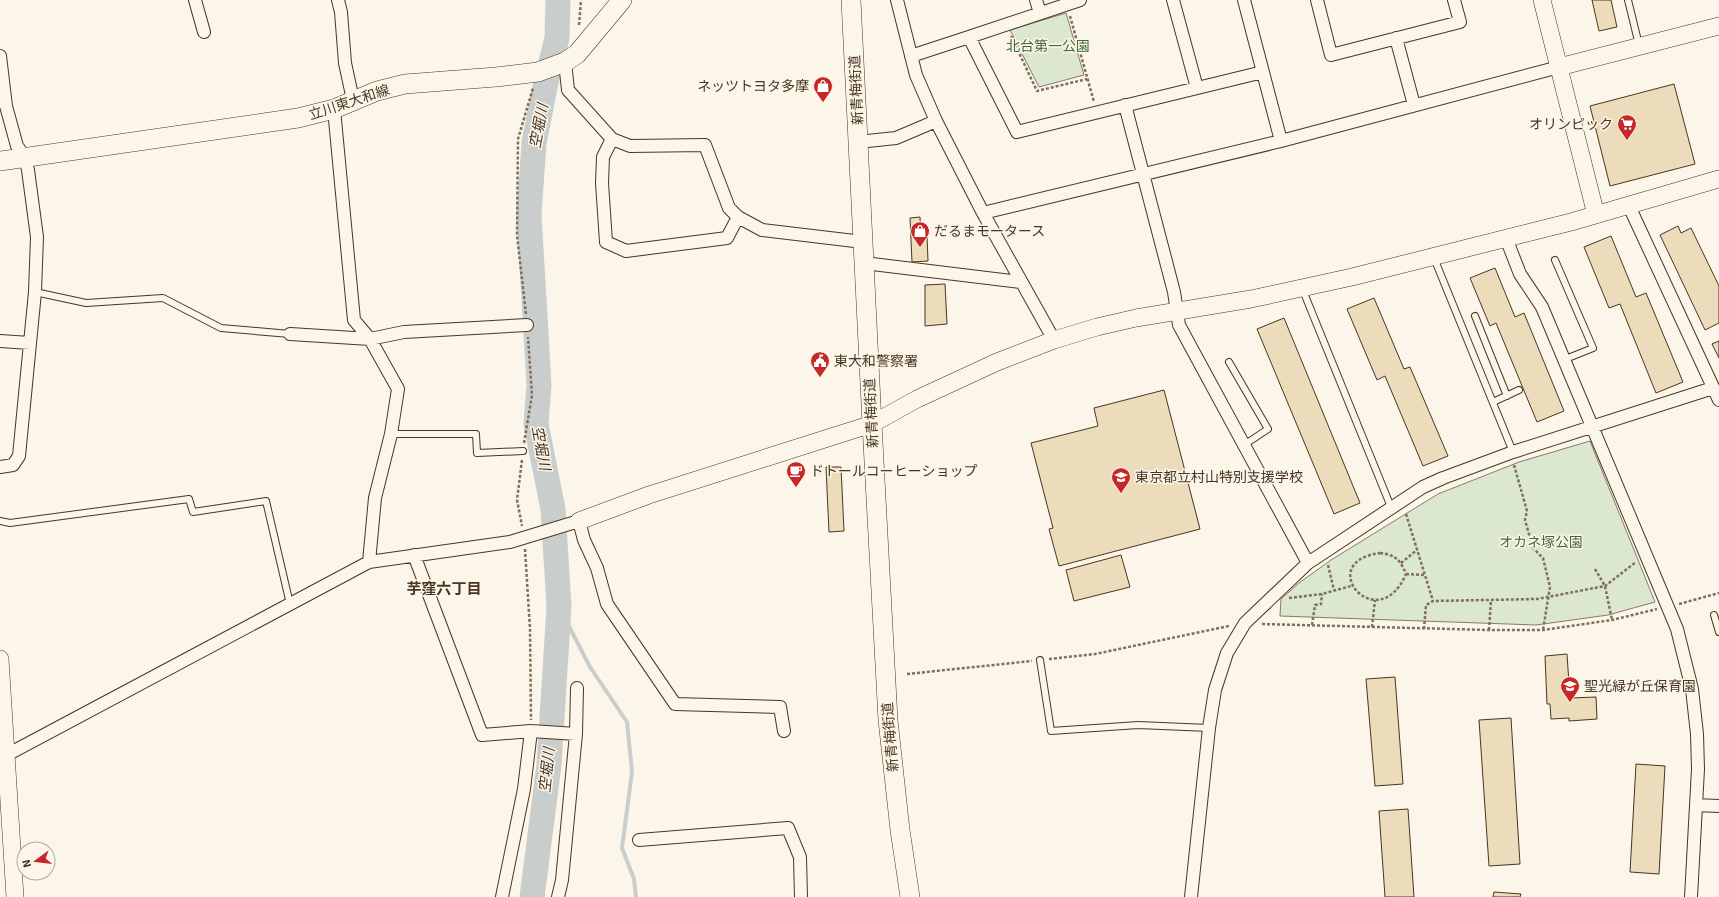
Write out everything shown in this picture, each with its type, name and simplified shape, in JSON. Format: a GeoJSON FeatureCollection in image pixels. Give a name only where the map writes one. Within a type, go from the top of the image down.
{"type":"FeatureCollection","features":[{"type":"Feature","properties":{"kind":"main road","name":"立川東大和線"},"geometry":{"type":"LineString","coordinates":[[0,161],[298,118],[334,109],[377,91],[405,84],[496,77],[538,72],[565,62],[577,54],[622,0]]}},
{"type":"Feature","properties":{"kind":"main road","name":"新青梅街道"},"geometry":{"type":"LineString","coordinates":[[851,0],[888,720],[900,830],[910,897]]}},
{"type":"Feature","properties":{"kind":"street"},"geometry":{"type":"LineString","coordinates":[[195,0],[204,32]]}},
{"type":"Feature","properties":{"kind":"street"},"geometry":{"type":"LineString","coordinates":[[338,0],[341,12],[344,63],[353,100]]}},
{"type":"Feature","properties":{"kind":"street"},"geometry":{"type":"LineString","coordinates":[[897,0],[916,75],[936,121],[1020,282],[1054,340]]}},
{"type":"Feature","properties":{"kind":"street"},"geometry":{"type":"LineString","coordinates":[[1036,0],[1040,13]]}},
{"type":"Feature","properties":{"kind":"street"},"geometry":{"type":"LineString","coordinates":[[911,56],[1080,0]]}},
{"type":"Feature","properties":{"kind":"street"},"geometry":{"type":"LineString","coordinates":[[1173,0],[1197,88]]}},
{"type":"Feature","properties":{"kind":"street"},"geometry":{"type":"LineString","coordinates":[[1244,0],[1281,141]]}},
{"type":"Feature","properties":{"kind":"street"},"geometry":{"type":"LineString","coordinates":[[1317,0],[1331,55],[1460,22],[1454,0]]}},
{"type":"Feature","properties":{"kind":"street"},"geometry":{"type":"LineString","coordinates":[[1542,0],[1596,215]]}},
{"type":"Feature","properties":{"kind":"street"},"geometry":{"type":"LineString","coordinates":[[983,213],[1281,141],[1719,26]]}},
{"type":"Feature","properties":{"kind":"street"},"geometry":{"type":"LineString","coordinates":[[969,37],[1017,132],[1263,72]]}},
{"type":"Feature","properties":{"kind":"street"},"geometry":{"type":"LineString","coordinates":[[1396,38],[1414,105]]}},
{"type":"Feature","properties":{"kind":"street"},"geometry":{"type":"LineString","coordinates":[[0,56],[6,106],[17,146],[25,157],[28,170],[37,237],[35,292],[19,456],[13,465],[0,467]]}},
{"type":"Feature","properties":{"kind":"street"},"geometry":{"type":"LineString","coordinates":[[565,62],[568,90],[612,138],[630,146],[705,145],[729,208],[738,218],[762,230],[863,242]]}},
{"type":"Feature","properties":{"kind":"street"},"geometry":{"type":"LineString","coordinates":[[1125,106],[1145,175],[1174,292],[1179,325],[1308,563]]}},
{"type":"Feature","properties":{"kind":"street"},"geometry":{"type":"LineString","coordinates":[[334,109],[354,320],[370,339],[398,389],[391,434],[375,498],[369,562]]}},
{"type":"Feature","properties":{"kind":"street"},"geometry":{"type":"LineString","coordinates":[[858,142],[896,138],[936,121]]}},
{"type":"Feature","properties":{"kind":"street"},"geometry":{"type":"LineString","coordinates":[[612,138],[603,157],[602,183],[606,242],[626,251],[727,238],[738,218]]}},
{"type":"Feature","properties":{"kind":"street"},"geometry":{"type":"LineString","coordinates":[[3,757],[369,562],[510,542],[573,523],[649,495],[872,424],[932,392],[997,362],[1054,340],[1097,327],[1302,288],[1433,257],[1596,215],[1719,180]]}},
{"type":"Feature","properties":{"kind":"street"},"geometry":{"type":"LineString","coordinates":[[1629,206],[1719,400]]}},
{"type":"Feature","properties":{"kind":"street"},"geometry":{"type":"LineString","coordinates":[[1506,238],[1520,274],[1542,307],[1677,629],[1692,690],[1697,734],[1696,805],[1691,897]]}},
{"type":"Feature","properties":{"kind":"street"},"geometry":{"type":"LineString","coordinates":[[864,263],[1020,282]]}},
{"type":"Feature","properties":{"kind":"street"},"geometry":{"type":"LineString","coordinates":[[290,334],[370,339],[404,332],[527,324]]}},
{"type":"Feature","properties":{"kind":"street"},"geometry":{"type":"LineString","coordinates":[[0,341],[30,343]]}},
{"type":"Feature","properties":{"kind":"street"},"geometry":{"type":"LineString","coordinates":[[1191,897],[1209,728],[1220,673],[1227,653],[1245,623],[1308,563],[1423,487],[1513,452],[1713,388]]}},
{"type":"Feature","properties":{"kind":"street"},"geometry":{"type":"LineString","coordinates":[[573,523],[584,540],[597,568],[606,604],[675,704],[780,707],[784,731]]}},
{"type":"Feature","properties":{"kind":"street"},"geometry":{"type":"LineString","coordinates":[[414,555],[482,735],[531,732],[576,734]]}},
{"type":"Feature","properties":{"kind":"street"},"geometry":{"type":"LineString","coordinates":[[0,659],[3,757],[15,897]]}},
{"type":"Feature","properties":{"kind":"street"},"geometry":{"type":"LineString","coordinates":[[558,897],[562,880],[576,734],[578,688]]}},
{"type":"Feature","properties":{"kind":"street"},"geometry":{"type":"LineString","coordinates":[[502,897],[524,789],[531,732]]}},
{"type":"Feature","properties":{"kind":"street"},"geometry":{"type":"LineString","coordinates":[[1696,805],[1719,806]]}},
{"type":"Feature","properties":{"kind":"street"},"geometry":{"type":"LineString","coordinates":[[639,840],[788,828],[800,857],[801,897]]}},
{"type":"Feature","properties":{"kind":"lane"},"geometry":{"type":"LineString","coordinates":[[1628,0],[1640,46]]}},
{"type":"Feature","properties":{"kind":"lane"},"geometry":{"type":"LineString","coordinates":[[1433,257],[1513,452]]}},
{"type":"Feature","properties":{"kind":"lane"},"geometry":{"type":"LineString","coordinates":[[1555,260],[1593,348],[1563,360]]}},
{"type":"Feature","properties":{"kind":"lane"},"geometry":{"type":"LineString","coordinates":[[1302,288],[1391,507]]}},
{"type":"Feature","properties":{"kind":"lane"},"geometry":{"type":"LineString","coordinates":[[35,292],[86,303],[163,298],[221,328],[290,334]]}},
{"type":"Feature","properties":{"kind":"lane"},"geometry":{"type":"LineString","coordinates":[[1475,316],[1507,396]]}},
{"type":"Feature","properties":{"kind":"lane"},"geometry":{"type":"LineString","coordinates":[[1229,362],[1268,429],[1244,445]]}},
{"type":"Feature","properties":{"kind":"lane"},"geometry":{"type":"LineString","coordinates":[[1493,402],[1519,390]]}},
{"type":"Feature","properties":{"kind":"lane"},"geometry":{"type":"LineString","coordinates":[[391,434],[476,434],[477,453],[523,451]]}},
{"type":"Feature","properties":{"kind":"lane"},"geometry":{"type":"LineString","coordinates":[[0,522],[10,523],[190,499],[193,512],[266,501],[290,604]]}},
{"type":"Feature","properties":{"kind":"lane"},"geometry":{"type":"LineString","coordinates":[[1714,615],[1719,632]]}},
{"type":"Feature","properties":{"kind":"lane"},"geometry":{"type":"LineString","coordinates":[[1040,660],[1051,731],[1138,725],[1209,728]]}},
{"type":"Feature","properties":{"kind":"path"},"geometry":{"type":"LineString","coordinates":[[1067,4],[1097,112]]}},
{"type":"Feature","properties":{"kind":"path"},"geometry":{"type":"LineString","coordinates":[[1006,25],[1037,91],[1087,79]]}},
{"type":"Feature","properties":{"kind":"path"},"geometry":{"type":"LineString","coordinates":[[531,732],[530,629],[526,537],[517,500],[532,395],[527,324],[517,235],[518,139],[538,72]]}},
{"type":"Feature","properties":{"kind":"path"},"geometry":{"type":"LineString","coordinates":[[1514,465],[1526,511],[1525,520],[1533,548],[1543,558],[1550,587],[1547,597],[1543,630]]}},
{"type":"Feature","properties":{"kind":"path"},"geometry":{"type":"LineString","coordinates":[[1406,514],[1433,602]]}},
{"type":"Feature","properties":{"kind":"path"},"geometry":{"type":"LineString","coordinates":[[1402,563],[1417,550]]}},
{"type":"Feature","properties":{"kind":"path"},"geometry":{"type":"LineString","coordinates":[[1380,553],[1392,555],[1402,563],[1406,574],[1400,586],[1390,596],[1375,600],[1364,598],[1357,594],[1352,586],[1350,572],[1355,563],[1366,555],[1380,553]]}},
{"type":"Feature","properties":{"kind":"path"},"geometry":{"type":"LineString","coordinates":[[1424,629],[1426,605],[1433,602],[1537,599],[1605,586],[1638,560]]}},
{"type":"Feature","properties":{"kind":"path"},"geometry":{"type":"LineString","coordinates":[[1327,563],[1334,590]]}},
{"type":"Feature","properties":{"kind":"path"},"geometry":{"type":"LineString","coordinates":[[1595,569],[1605,586],[1612,620]]}},
{"type":"Feature","properties":{"kind":"path"},"geometry":{"type":"LineString","coordinates":[[1406,574],[1425,576]]}},
{"type":"Feature","properties":{"kind":"path"},"geometry":{"type":"LineString","coordinates":[[1288,598],[1322,594],[1352,586]]}},
{"type":"Feature","properties":{"kind":"path"},"geometry":{"type":"LineString","coordinates":[[907,674],[1095,654],[1245,623],[1424,629],[1543,630],[1612,620],[1719,593]]}},
{"type":"Feature","properties":{"kind":"path"},"geometry":{"type":"LineString","coordinates":[[1312,625],[1315,605],[1321,604],[1322,594]]}},
{"type":"Feature","properties":{"kind":"path"},"geometry":{"type":"LineString","coordinates":[[1372,627],[1375,600]]}},
{"type":"Feature","properties":{"kind":"path"},"geometry":{"type":"LineString","coordinates":[[1489,630],[1491,600]]}},
{"type":"Feature","properties":{"kind":"green space","name":"北台第一公園"},"geometry":{"type":"Polygon","coordinates":[[[1066,13],[1084,75],[1039,87],[1010,30],[1066,13]]]}},
{"type":"Feature","properties":{"kind":"green space","name":"オカネ塚公園"},"geometry":{"type":"Polygon","coordinates":[[[1590,441],[1655,602],[1608,615],[1536,625],[1280,616],[1281,599],[1299,583],[1331,560],[1438,494],[1519,462],[1590,441]]]}},
{"type":"Feature","properties":{"kind":"building"},"geometry":{"type":"Polygon","coordinates":[[[1592,0],[1611,0],[1617,27],[1599,31],[1592,0]]]}},
{"type":"Feature","properties":{"kind":"building"},"geometry":{"type":"Polygon","coordinates":[[[1674,84],[1695,164],[1610,186],[1590,106],[1674,84]]]}},
{"type":"Feature","properties":{"kind":"building"},"geometry":{"type":"Polygon","coordinates":[[[920,217],[921,237],[927,236],[928,261],[912,262],[910,218],[920,217]]]}},
{"type":"Feature","properties":{"kind":"building"},"geometry":{"type":"Polygon","coordinates":[[[1678,226],[1681,233],[1691,228],[1719,286],[1719,323],[1705,330],[1660,235],[1678,226]]]}},
{"type":"Feature","properties":{"kind":"building"},"geometry":{"type":"Polygon","coordinates":[[[1611,236],[1636,297],[1646,293],[1683,382],[1656,393],[1620,304],[1609,308],[1584,247],[1611,236]]]}},
{"type":"Feature","properties":{"kind":"building"},"geometry":{"type":"Polygon","coordinates":[[[1495,268],[1515,317],[1524,313],[1564,411],[1537,422],[1496,323],[1490,326],[1470,278],[1495,268]]]}},
{"type":"Feature","properties":{"kind":"building"},"geometry":{"type":"Polygon","coordinates":[[[945,284],[947,324],[925,326],[925,285],[945,284]]]}},
{"type":"Feature","properties":{"kind":"building"},"geometry":{"type":"Polygon","coordinates":[[[1374,298],[1404,369],[1410,367],[1448,456],[1423,466],[1385,376],[1377,380],[1347,309],[1374,298]]]}},
{"type":"Feature","properties":{"kind":"building"},"geometry":{"type":"Polygon","coordinates":[[[1284,318],[1360,503],[1334,514],[1257,329],[1284,318]]]}},
{"type":"Feature","properties":{"kind":"building"},"geometry":{"type":"Polygon","coordinates":[[[1719,341],[1719,358],[1712,344],[1719,341]]]}},
{"type":"Feature","properties":{"kind":"building"},"geometry":{"type":"Polygon","coordinates":[[[1164,390],[1200,529],[1059,566],[1049,529],[1053,528],[1031,443],[1098,426],[1094,408],[1164,390]]]}},
{"type":"Feature","properties":{"kind":"building"},"geometry":{"type":"Polygon","coordinates":[[[826,467],[841,467],[844,531],[829,532],[826,467]]]}},
{"type":"Feature","properties":{"kind":"building"},"geometry":{"type":"Polygon","coordinates":[[[1121,555],[1130,587],[1074,601],[1066,570],[1121,555]]]}},
{"type":"Feature","properties":{"kind":"building"},"geometry":{"type":"Polygon","coordinates":[[[1567,654],[1570,698],[1596,697],[1597,719],[1569,721],[1569,718],[1551,719],[1550,704],[1547,704],[1545,656],[1567,654]]]}},
{"type":"Feature","properties":{"kind":"building"},"geometry":{"type":"Polygon","coordinates":[[[1395,677],[1403,784],[1375,786],[1366,679],[1395,677]]]}},
{"type":"Feature","properties":{"kind":"building"},"geometry":{"type":"Polygon","coordinates":[[[1511,718],[1520,864],[1489,866],[1479,720],[1511,718]]]}},
{"type":"Feature","properties":{"kind":"building"},"geometry":{"type":"Polygon","coordinates":[[[1636,764],[1665,766],[1659,874],[1630,872],[1636,764]]]}},
{"type":"Feature","properties":{"kind":"building"},"geometry":{"type":"Polygon","coordinates":[[[1408,809],[1414,897],[1385,897],[1379,811],[1408,809]]]}},
{"type":"Feature","properties":{"kind":"building"},"geometry":{"type":"Polygon","coordinates":[[[1494,892],[1521,894],[1520,897],[1493,897],[1494,892]]]}},
{"type":"Feature","properties":{"kind":"waterway","name":"空堀川"},"geometry":{"type":"LineString","coordinates":[[532,897],[549,765],[559,607],[553,509],[536,424],[539,385],[529,215],[534,143],[546,82],[557,38],[558,0]]}},
{"type":"Feature","properties":{"kind":"waterway"},"geometry":{"type":"LineString","coordinates":[[559,607],[590,667],[627,722],[632,772],[622,848],[634,879],[636,897]]}},
{"type":"Feature","properties":{"kind":"place","name":"ネッツトヨタ多摩"},"geometry":{"type":"Point","coordinates":[823,103]}},
{"type":"Feature","properties":{"kind":"place","name":"オリンピック"},"geometry":{"type":"Point","coordinates":[1627,141]}},
{"type":"Feature","properties":{"kind":"place","name":"だるまモータース"},"geometry":{"type":"Point","coordinates":[920,248]}},
{"type":"Feature","properties":{"kind":"place","name":"東大和警察署"},"geometry":{"type":"Point","coordinates":[820,378]}},
{"type":"Feature","properties":{"kind":"place","name":"ドトールコーヒーショップ"},"geometry":{"type":"Point","coordinates":[796,488]}},
{"type":"Feature","properties":{"kind":"place","name":"東京都立村山特別支援学校"},"geometry":{"type":"Point","coordinates":[1121,494]}},
{"type":"Feature","properties":{"kind":"place","name":"聖光緑が丘保育園"},"geometry":{"type":"Point","coordinates":[1570,703]}},
{"type":"Feature","properties":{"kind":"district","name":"芋窪六丁目"},"geometry":{"type":"Point","coordinates":[444,589]}}]}
